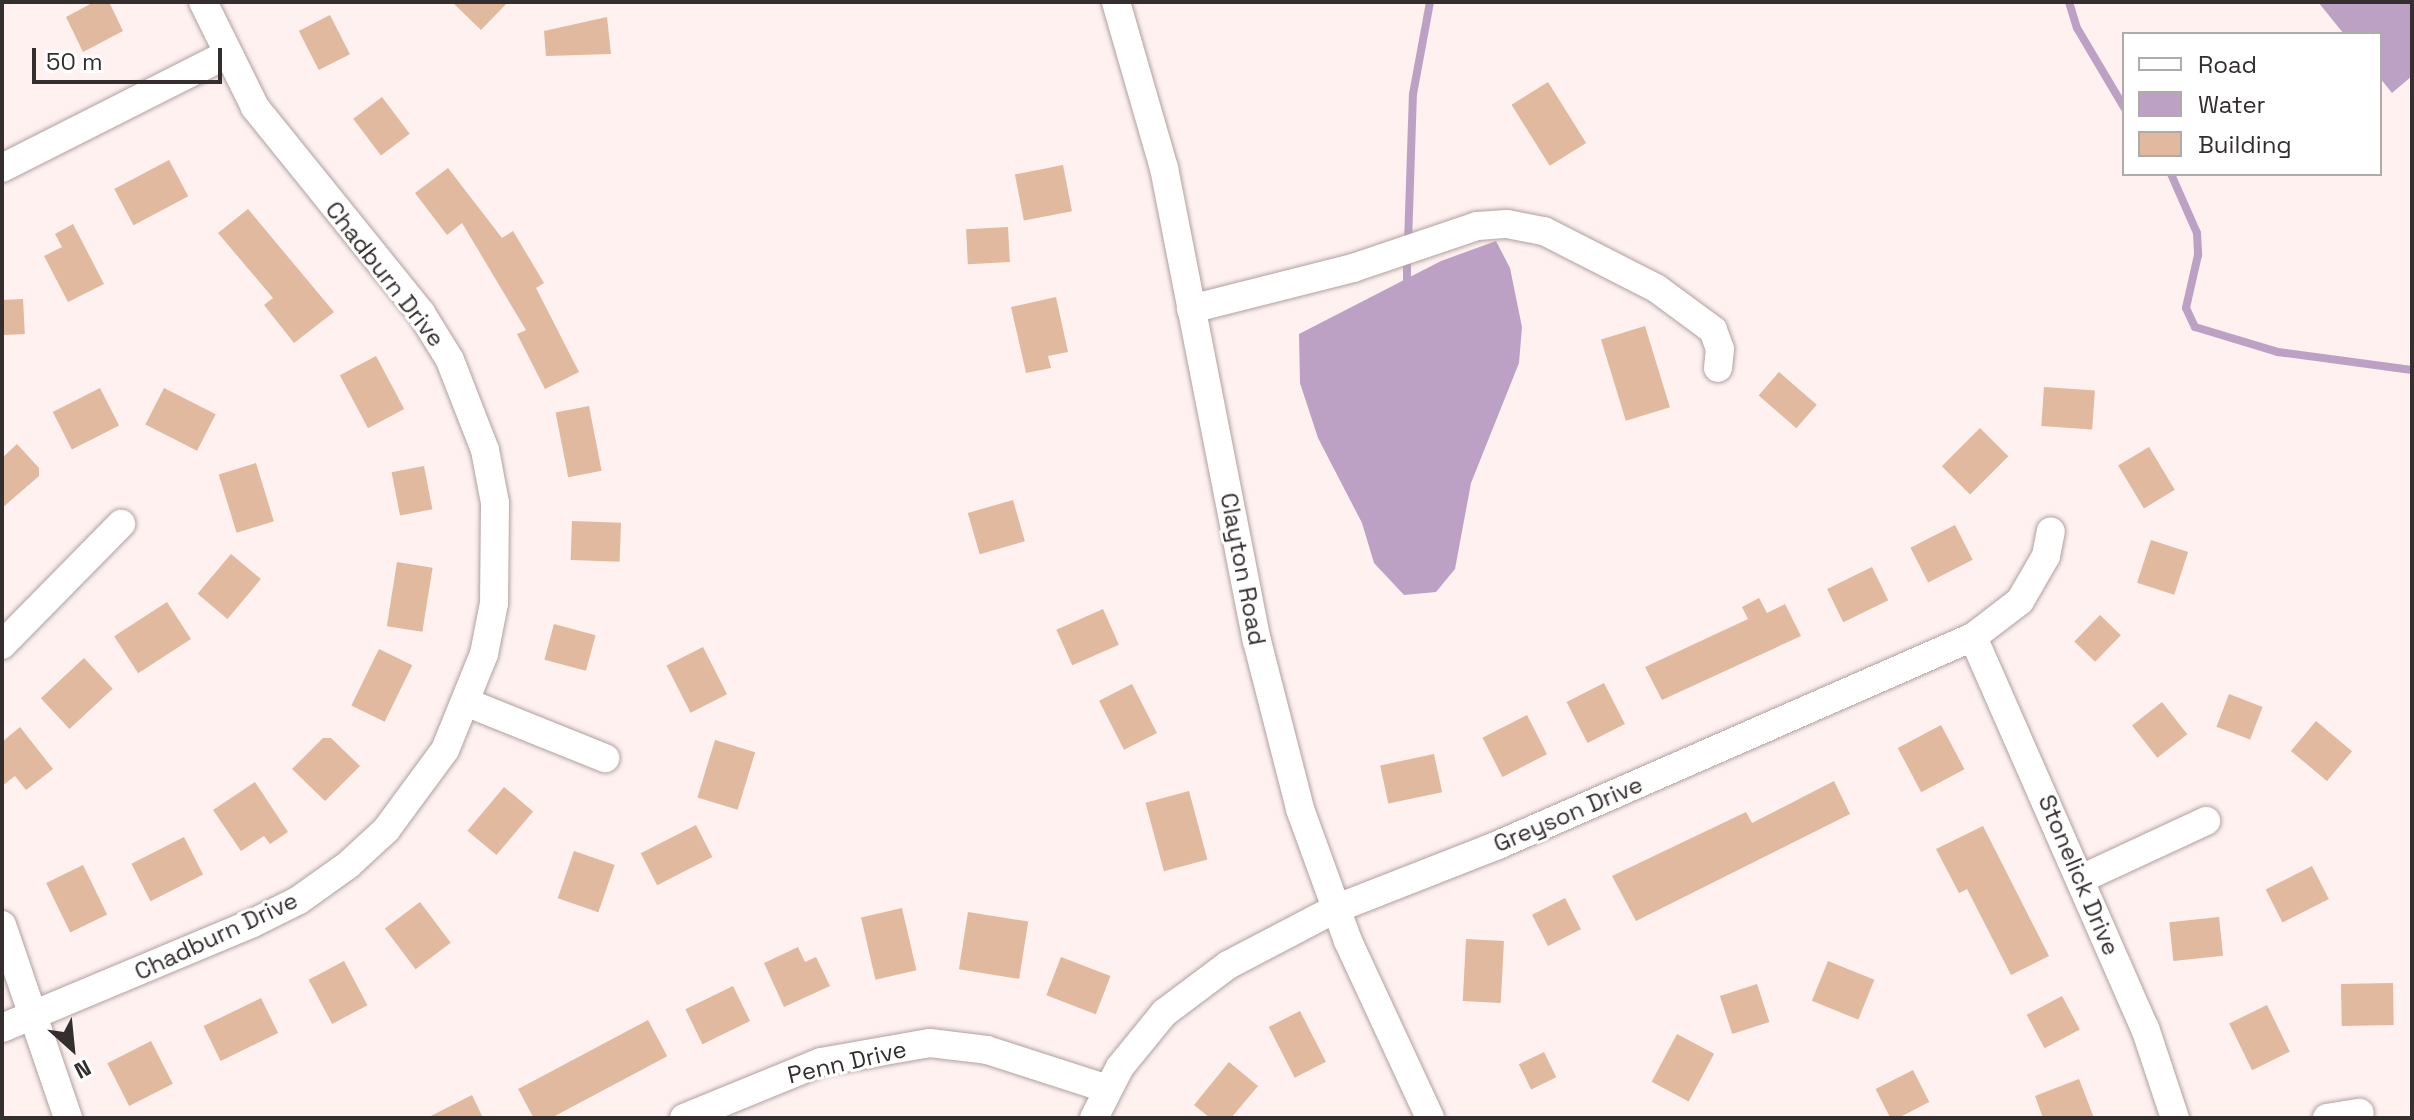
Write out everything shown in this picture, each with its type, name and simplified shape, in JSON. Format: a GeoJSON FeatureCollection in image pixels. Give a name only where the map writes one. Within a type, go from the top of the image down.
{"type":"FeatureCollection","features":[{"type":"Feature","properties":{"kind":"street","name":"Chadburn Drive"},"geometry":{"type":"LineString","coordinates":[[2,1028],[253,923],[299,900],[348,865],[417,793],[468,703],[484,654],[498,554],[495,503],[470,404],[421,313],[290,154],[226,55],[203,2]]}},
{"type":"Feature","properties":{"kind":"street","name":"Clayton Road"},"geometry":{"type":"LineString","coordinates":[[1116,2],[1154,129],[1272,706],[1335,909],[1430,1118]]}},
{"type":"Feature","properties":{"kind":"street"},"geometry":{"type":"LineString","coordinates":[[2,168],[226,55]]}},
{"type":"Feature","properties":{"kind":"street"},"geometry":{"type":"LineString","coordinates":[[1191,309],[1353,268],[1477,226],[1507,224],[1544,231],[1656,288],[1713,330],[1720,349],[1718,368]]}},
{"type":"Feature","properties":{"kind":"street"},"geometry":{"type":"LineString","coordinates":[[2,645],[121,524]]}},
{"type":"Feature","properties":{"kind":"street","name":"Greyson Drive"},"geometry":{"type":"LineString","coordinates":[[1094,1118],[1108,1089],[1164,1013],[1193,988],[1335,909],[1498,845],[1973,637],[2020,601],[2046,556],[2051,531]]}},
{"type":"Feature","properties":{"kind":"street","name":"Stonelick Drive"},"geometry":{"type":"LineString","coordinates":[[1973,637],[2145,1028],[2175,1118]]}},
{"type":"Feature","properties":{"kind":"street"},"geometry":{"type":"LineString","coordinates":[[468,703],[605,758]]}},
{"type":"Feature","properties":{"kind":"street"},"geometry":{"type":"LineString","coordinates":[[2081,879],[2206,821]]}},
{"type":"Feature","properties":{"kind":"street"},"geometry":{"type":"LineString","coordinates":[[2,925],[68,1118]]}},
{"type":"Feature","properties":{"kind":"street","name":"Penn Drive"},"geometry":{"type":"LineString","coordinates":[[684,1118],[821,1062],[930,1043],[987,1050],[1108,1089]]}},
{"type":"Feature","properties":{"kind":"street"},"geometry":{"type":"LineString","coordinates":[[2327,1118],[2360,1113]]}},
{"type":"Feature","properties":{"kind":"water"},"geometry":{"type":"Polygon","coordinates":[[[2318,2],[2412,2],[2412,76],[2392,93],[2382,80],[2382,32],[2342,32],[2318,2]]]}},
{"type":"Feature","properties":{"kind":"water"},"geometry":{"type":"Polygon","coordinates":[[[1496,241],[1510,268],[1522,327],[1519,363],[1471,483],[1455,569],[1436,592],[1404,595],[1374,563],[1362,523],[1318,438],[1300,383],[1299,334],[1441,261],[1496,241]]]}},
{"type":"Feature","properties":{"kind":"building"},"geometry":{"type":"Polygon","coordinates":[[[94,2],[109,2],[123,31],[83,52],[66,17],[94,2]]]}},
{"type":"Feature","properties":{"kind":"building"},"geometry":{"type":"Polygon","coordinates":[[[452,2],[508,2],[481,30],[452,2]]]}},
{"type":"Feature","properties":{"kind":"building"},"geometry":{"type":"Polygon","coordinates":[[[330,15],[350,54],[319,70],[299,31],[330,15]]]}},
{"type":"Feature","properties":{"kind":"building"},"geometry":{"type":"Polygon","coordinates":[[[607,17],[611,54],[546,56],[544,31],[607,17]]]}},
{"type":"Feature","properties":{"kind":"building"},"geometry":{"type":"Polygon","coordinates":[[[1548,82],[1586,143],[1550,166],[1512,105],[1548,82]]]}},
{"type":"Feature","properties":{"kind":"building"},"geometry":{"type":"Polygon","coordinates":[[[382,97],[410,134],[381,155],[353,119],[382,97]]]}},
{"type":"Feature","properties":{"kind":"building"},"geometry":{"type":"Polygon","coordinates":[[[169,160],[188,196],[134,225],[114,189],[169,160]]]}},
{"type":"Feature","properties":{"kind":"building"},"geometry":{"type":"Polygon","coordinates":[[[1063,165],[1072,211],[1024,220],[1015,174],[1063,165]]]}},
{"type":"Feature","properties":{"kind":"building"},"geometry":{"type":"Polygon","coordinates":[[[448,168],[502,238],[513,231],[544,283],[536,288],[579,372],[545,389],[517,334],[526,330],[462,223],[447,235],[415,193],[448,168]]]}},
{"type":"Feature","properties":{"kind":"building"},"geometry":{"type":"Polygon","coordinates":[[[248,209],[334,312],[294,343],[264,305],[273,298],[218,233],[248,209]]]}},
{"type":"Feature","properties":{"kind":"building"},"geometry":{"type":"Polygon","coordinates":[[[73,224],[104,284],[68,302],[44,256],[62,247],[55,234],[73,224]]]}},
{"type":"Feature","properties":{"kind":"building"},"geometry":{"type":"Polygon","coordinates":[[[1008,227],[1010,262],[968,264],[966,229],[1008,227]]]}},
{"type":"Feature","properties":{"kind":"building"},"geometry":{"type":"Polygon","coordinates":[[[1056,297],[1068,352],[1048,356],[1051,368],[1026,373],[1011,307],[1056,297]]]}},
{"type":"Feature","properties":{"kind":"building"},"geometry":{"type":"Polygon","coordinates":[[[23,299],[25,334],[4,335],[2,300],[23,299]]]}},
{"type":"Feature","properties":{"kind":"building"},"geometry":{"type":"Polygon","coordinates":[[[1645,326],[1670,407],[1626,421],[1601,339],[1645,326]]]}},
{"type":"Feature","properties":{"kind":"building"},"geometry":{"type":"Polygon","coordinates":[[[376,356],[404,409],[368,428],[340,375],[376,356]]]}},
{"type":"Feature","properties":{"kind":"building"},"geometry":{"type":"Polygon","coordinates":[[[1779,372],[1817,405],[1796,428],[1759,395],[1779,372]]]}},
{"type":"Feature","properties":{"kind":"building"},"geometry":{"type":"Polygon","coordinates":[[[2044,387],[2095,391],[2092,429],[2041,426],[2044,387]]]}},
{"type":"Feature","properties":{"kind":"building"},"geometry":{"type":"Polygon","coordinates":[[[100,388],[119,425],[72,449],[53,412],[100,388]]]}},
{"type":"Feature","properties":{"kind":"building"},"geometry":{"type":"Polygon","coordinates":[[[164,388],[216,414],[197,451],[145,425],[164,388]]]}},
{"type":"Feature","properties":{"kind":"building"},"geometry":{"type":"Polygon","coordinates":[[[589,406],[602,471],[568,477],[556,412],[589,406]]]}},
{"type":"Feature","properties":{"kind":"building"},"geometry":{"type":"Polygon","coordinates":[[[1980,428],[2008,456],[1970,494],[1942,466],[1980,428]]]}},
{"type":"Feature","properties":{"kind":"building"},"geometry":{"type":"Polygon","coordinates":[[[17,444],[39,468],[39,476],[2,508],[2,458],[17,444]]]}},
{"type":"Feature","properties":{"kind":"building"},"geometry":{"type":"Polygon","coordinates":[[[2149,447],[2175,490],[2144,508],[2118,466],[2149,447]]]}},
{"type":"Feature","properties":{"kind":"building"},"geometry":{"type":"Polygon","coordinates":[[[256,463],[274,521],[237,533],[219,474],[256,463]]]}},
{"type":"Feature","properties":{"kind":"building"},"geometry":{"type":"Polygon","coordinates":[[[424,466],[432,509],[400,515],[392,472],[424,466]]]}},
{"type":"Feature","properties":{"kind":"building"},"geometry":{"type":"Polygon","coordinates":[[[1013,500],[1025,541],[980,554],[968,513],[1013,500]]]}},
{"type":"Feature","properties":{"kind":"building"},"geometry":{"type":"Polygon","coordinates":[[[572,521],[621,523],[620,562],[571,560],[572,521]]]}},
{"type":"Feature","properties":{"kind":"building"},"geometry":{"type":"Polygon","coordinates":[[[1955,525],[1973,560],[1928,582],[1910,548],[1955,525]]]}},
{"type":"Feature","properties":{"kind":"building"},"geometry":{"type":"Polygon","coordinates":[[[2151,540],[2188,552],[2174,595],[2137,583],[2151,540]]]}},
{"type":"Feature","properties":{"kind":"building"},"geometry":{"type":"Polygon","coordinates":[[[231,554],[261,579],[227,619],[198,594],[231,554]]]}},
{"type":"Feature","properties":{"kind":"building"},"geometry":{"type":"Polygon","coordinates":[[[397,562],[433,568],[422,632],[387,626],[397,562]]]}},
{"type":"Feature","properties":{"kind":"building"},"geometry":{"type":"Polygon","coordinates":[[[1872,567],[1888,600],[1843,622],[1827,589],[1872,567]]]}},
{"type":"Feature","properties":{"kind":"building"},"geometry":{"type":"Polygon","coordinates":[[[1759,598],[1767,613],[1785,604],[1801,636],[1662,700],[1645,667],[1748,619],[1742,607],[1759,598]]]}},
{"type":"Feature","properties":{"kind":"building"},"geometry":{"type":"Polygon","coordinates":[[[167,602],[191,639],[138,673],[114,636],[167,602]]]}},
{"type":"Feature","properties":{"kind":"building"},"geometry":{"type":"Polygon","coordinates":[[[1103,609],[1119,645],[1072,665],[1056,630],[1103,609]]]}},
{"type":"Feature","properties":{"kind":"building"},"geometry":{"type":"Polygon","coordinates":[[[2100,615],[2121,635],[2095,662],[2074,642],[2100,615]]]}},
{"type":"Feature","properties":{"kind":"building"},"geometry":{"type":"Polygon","coordinates":[[[554,624],[596,635],[586,671],[544,660],[554,624]]]}},
{"type":"Feature","properties":{"kind":"building"},"geometry":{"type":"Polygon","coordinates":[[[703,647],[727,694],[691,713],[666,666],[703,647]]]}},
{"type":"Feature","properties":{"kind":"building"},"geometry":{"type":"Polygon","coordinates":[[[379,649],[412,665],[385,722],[351,706],[379,649]]]}},
{"type":"Feature","properties":{"kind":"building"},"geometry":{"type":"Polygon","coordinates":[[[84,658],[113,689],[69,729],[41,698],[84,658]]]}},
{"type":"Feature","properties":{"kind":"building"},"geometry":{"type":"Polygon","coordinates":[[[1604,683],[1625,724],[1587,743],[1567,702],[1604,683]]]}},
{"type":"Feature","properties":{"kind":"building"},"geometry":{"type":"Polygon","coordinates":[[[1132,684],[1157,733],[1124,750],[1099,701],[1132,684]]]}},
{"type":"Feature","properties":{"kind":"building"},"geometry":{"type":"Polygon","coordinates":[[[2229,694],[2263,707],[2250,740],[2216,727],[2229,694]]]}},
{"type":"Feature","properties":{"kind":"building"},"geometry":{"type":"Polygon","coordinates":[[[2162,702],[2187,734],[2157,758],[2132,725],[2162,702]]]}},
{"type":"Feature","properties":{"kind":"building"},"geometry":{"type":"Polygon","coordinates":[[[1527,715],[1547,754],[1502,777],[1482,738],[1527,715]]]}},
{"type":"Feature","properties":{"kind":"building"},"geometry":{"type":"Polygon","coordinates":[[[2316,721],[2352,751],[2327,781],[2291,751],[2316,721]]]}},
{"type":"Feature","properties":{"kind":"building"},"geometry":{"type":"Polygon","coordinates":[[[1941,725],[1964,769],[1921,792],[1898,748],[1941,725]]]}},
{"type":"Feature","properties":{"kind":"building"},"geometry":{"type":"Polygon","coordinates":[[[20,727],[53,769],[26,790],[15,776],[2,786],[2,742],[20,727]]]}},
{"type":"Feature","properties":{"kind":"building"},"geometry":{"type":"Polygon","coordinates":[[[323,738],[331,738],[360,766],[325,801],[292,769],[323,738]]]}},
{"type":"Feature","properties":{"kind":"building"},"geometry":{"type":"Polygon","coordinates":[[[715,740],[755,752],[738,810],[697,797],[715,740]]]}},
{"type":"Feature","properties":{"kind":"building"},"geometry":{"type":"Polygon","coordinates":[[[1434,754],[1442,792],[1388,804],[1380,765],[1434,754]]]}},
{"type":"Feature","properties":{"kind":"building"},"geometry":{"type":"Polygon","coordinates":[[[1834,781],[1850,814],[1636,921],[1612,876],[1746,812],[1752,823],[1834,781]]]}},
{"type":"Feature","properties":{"kind":"building"},"geometry":{"type":"Polygon","coordinates":[[[255,782],[288,832],[270,844],[264,836],[241,851],[213,810],[255,782]]]}},
{"type":"Feature","properties":{"kind":"building"},"geometry":{"type":"Polygon","coordinates":[[[504,787],[533,811],[496,855],[467,831],[504,787]]]}},
{"type":"Feature","properties":{"kind":"building"},"geometry":{"type":"Polygon","coordinates":[[[1189,791],[1207,860],[1164,871],[1146,803],[1189,791]]]}},
{"type":"Feature","properties":{"kind":"building"},"geometry":{"type":"Polygon","coordinates":[[[696,825],[712,857],[657,885],[641,853],[696,825]]]}},
{"type":"Feature","properties":{"kind":"building"},"geometry":{"type":"Polygon","coordinates":[[[1983,826],[2049,956],[2011,975],[1967,889],[1959,893],[1936,849],[1983,826]]]}},
{"type":"Feature","properties":{"kind":"building"},"geometry":{"type":"Polygon","coordinates":[[[184,837],[203,874],[150,901],[131,864],[184,837]]]}},
{"type":"Feature","properties":{"kind":"building"},"geometry":{"type":"Polygon","coordinates":[[[574,851],[615,865],[598,912],[558,898],[574,851]]]}},
{"type":"Feature","properties":{"kind":"building"},"geometry":{"type":"Polygon","coordinates":[[[83,865],[107,914],[70,932],[46,883],[83,865]]]}},
{"type":"Feature","properties":{"kind":"building"},"geometry":{"type":"Polygon","coordinates":[[[2312,866],[2329,899],[2282,923],[2266,890],[2312,866]]]}},
{"type":"Feature","properties":{"kind":"building"},"geometry":{"type":"Polygon","coordinates":[[[1565,898],[1581,929],[1548,946],[1532,915],[1565,898]]]}},
{"type":"Feature","properties":{"kind":"building"},"geometry":{"type":"Polygon","coordinates":[[[420,902],[451,943],[416,969],[385,928],[420,902]]]}},
{"type":"Feature","properties":{"kind":"building"},"geometry":{"type":"Polygon","coordinates":[[[902,908],[916,970],[875,980],[861,917],[902,908]]]}},
{"type":"Feature","properties":{"kind":"building"},"geometry":{"type":"Polygon","coordinates":[[[968,912],[1028,922],[1019,979],[959,969],[968,912]]]}},
{"type":"Feature","properties":{"kind":"building"},"geometry":{"type":"Polygon","coordinates":[[[2219,917],[2223,956],[2173,961],[2169,922],[2219,917]]]}},
{"type":"Feature","properties":{"kind":"building"},"geometry":{"type":"Polygon","coordinates":[[[1466,939],[1504,941],[1501,1003],[1463,1001],[1466,939]]]}},
{"type":"Feature","properties":{"kind":"building"},"geometry":{"type":"Polygon","coordinates":[[[798,947],[805,962],[816,957],[830,986],[784,1007],[764,963],[798,947]]]}},
{"type":"Feature","properties":{"kind":"building"},"geometry":{"type":"Polygon","coordinates":[[[1061,957],[1110,976],[1096,1014],[1046,995],[1061,957]]]}},
{"type":"Feature","properties":{"kind":"building"},"geometry":{"type":"Polygon","coordinates":[[[344,961],[367,1005],[332,1024],[309,980],[344,961]]]}},
{"type":"Feature","properties":{"kind":"building"},"geometry":{"type":"Polygon","coordinates":[[[1828,961],[1874,980],[1858,1020],[1812,1001],[1828,961]]]}},
{"type":"Feature","properties":{"kind":"building"},"geometry":{"type":"Polygon","coordinates":[[[2393,983],[2394,1025],[2342,1026],[2341,984],[2393,983]]]}},
{"type":"Feature","properties":{"kind":"building"},"geometry":{"type":"Polygon","coordinates":[[[1757,984],[1769,1022],[1732,1034],[1720,996],[1757,984]]]}},
{"type":"Feature","properties":{"kind":"building"},"geometry":{"type":"Polygon","coordinates":[[[733,986],[750,1021],[702,1044],[685,1009],[733,986]]]}},
{"type":"Feature","properties":{"kind":"building"},"geometry":{"type":"Polygon","coordinates":[[[2062,996],[2080,1030],[2045,1048],[2027,1015],[2062,996]]]}},
{"type":"Feature","properties":{"kind":"building"},"geometry":{"type":"Polygon","coordinates":[[[261,998],[278,1033],[221,1061],[203,1026],[261,998]]]}},
{"type":"Feature","properties":{"kind":"building"},"geometry":{"type":"Polygon","coordinates":[[[2267,1005],[2290,1052],[2252,1070],[2229,1023],[2267,1005]]]}},
{"type":"Feature","properties":{"kind":"building"},"geometry":{"type":"Polygon","coordinates":[[[1300,1011],[1326,1062],[1295,1078],[1269,1027],[1300,1011]]]}},
{"type":"Feature","properties":{"kind":"building"},"geometry":{"type":"Polygon","coordinates":[[[648,1020],[667,1056],[551,1118],[534,1118],[518,1089],[648,1020]]]}},
{"type":"Feature","properties":{"kind":"building"},"geometry":{"type":"Polygon","coordinates":[[[1677,1034],[1714,1054],[1689,1101],[1652,1082],[1677,1034]]]}},
{"type":"Feature","properties":{"kind":"building"},"geometry":{"type":"Polygon","coordinates":[[[151,1041],[173,1084],[129,1106],[107,1063],[151,1041]]]}},
{"type":"Feature","properties":{"kind":"building"},"geometry":{"type":"Polygon","coordinates":[[[1544,1052],[1556,1077],[1531,1089],[1519,1064],[1544,1052]]]}},
{"type":"Feature","properties":{"kind":"building"},"geometry":{"type":"Polygon","coordinates":[[[1229,1062],[1258,1086],[1231,1118],[1210,1118],[1194,1105],[1229,1062]]]}},
{"type":"Feature","properties":{"kind":"building"},"geometry":{"type":"Polygon","coordinates":[[[1913,1070],[1929,1102],[1898,1118],[1890,1118],[1876,1089],[1913,1070]]]}},
{"type":"Feature","properties":{"kind":"building"},"geometry":{"type":"Polygon","coordinates":[[[2079,1079],[2094,1118],[2043,1118],[2035,1096],[2079,1079]]]}},
{"type":"Feature","properties":{"kind":"building"},"geometry":{"type":"Polygon","coordinates":[[[472,1095],[483,1118],[427,1118],[472,1095]]]}},
{"type":"Feature","properties":{"kind":"waterway"},"geometry":{"type":"LineString","coordinates":[[1408,243],[1413,94],[1430,2]]}},
{"type":"Feature","properties":{"kind":"waterway"},"geometry":{"type":"LineString","coordinates":[[2069,2],[2077,28],[2122,104]]}},
{"type":"Feature","properties":{"kind":"waterway"},"geometry":{"type":"LineString","coordinates":[[2172,176],[2197,233],[2198,255],[2186,308],[2195,327],[2278,352],[2412,370]]}},
{"type":"Feature","properties":{"kind":"waterway"},"geometry":{"type":"LineString","coordinates":[[1407,257],[1407,287]]}}]}
